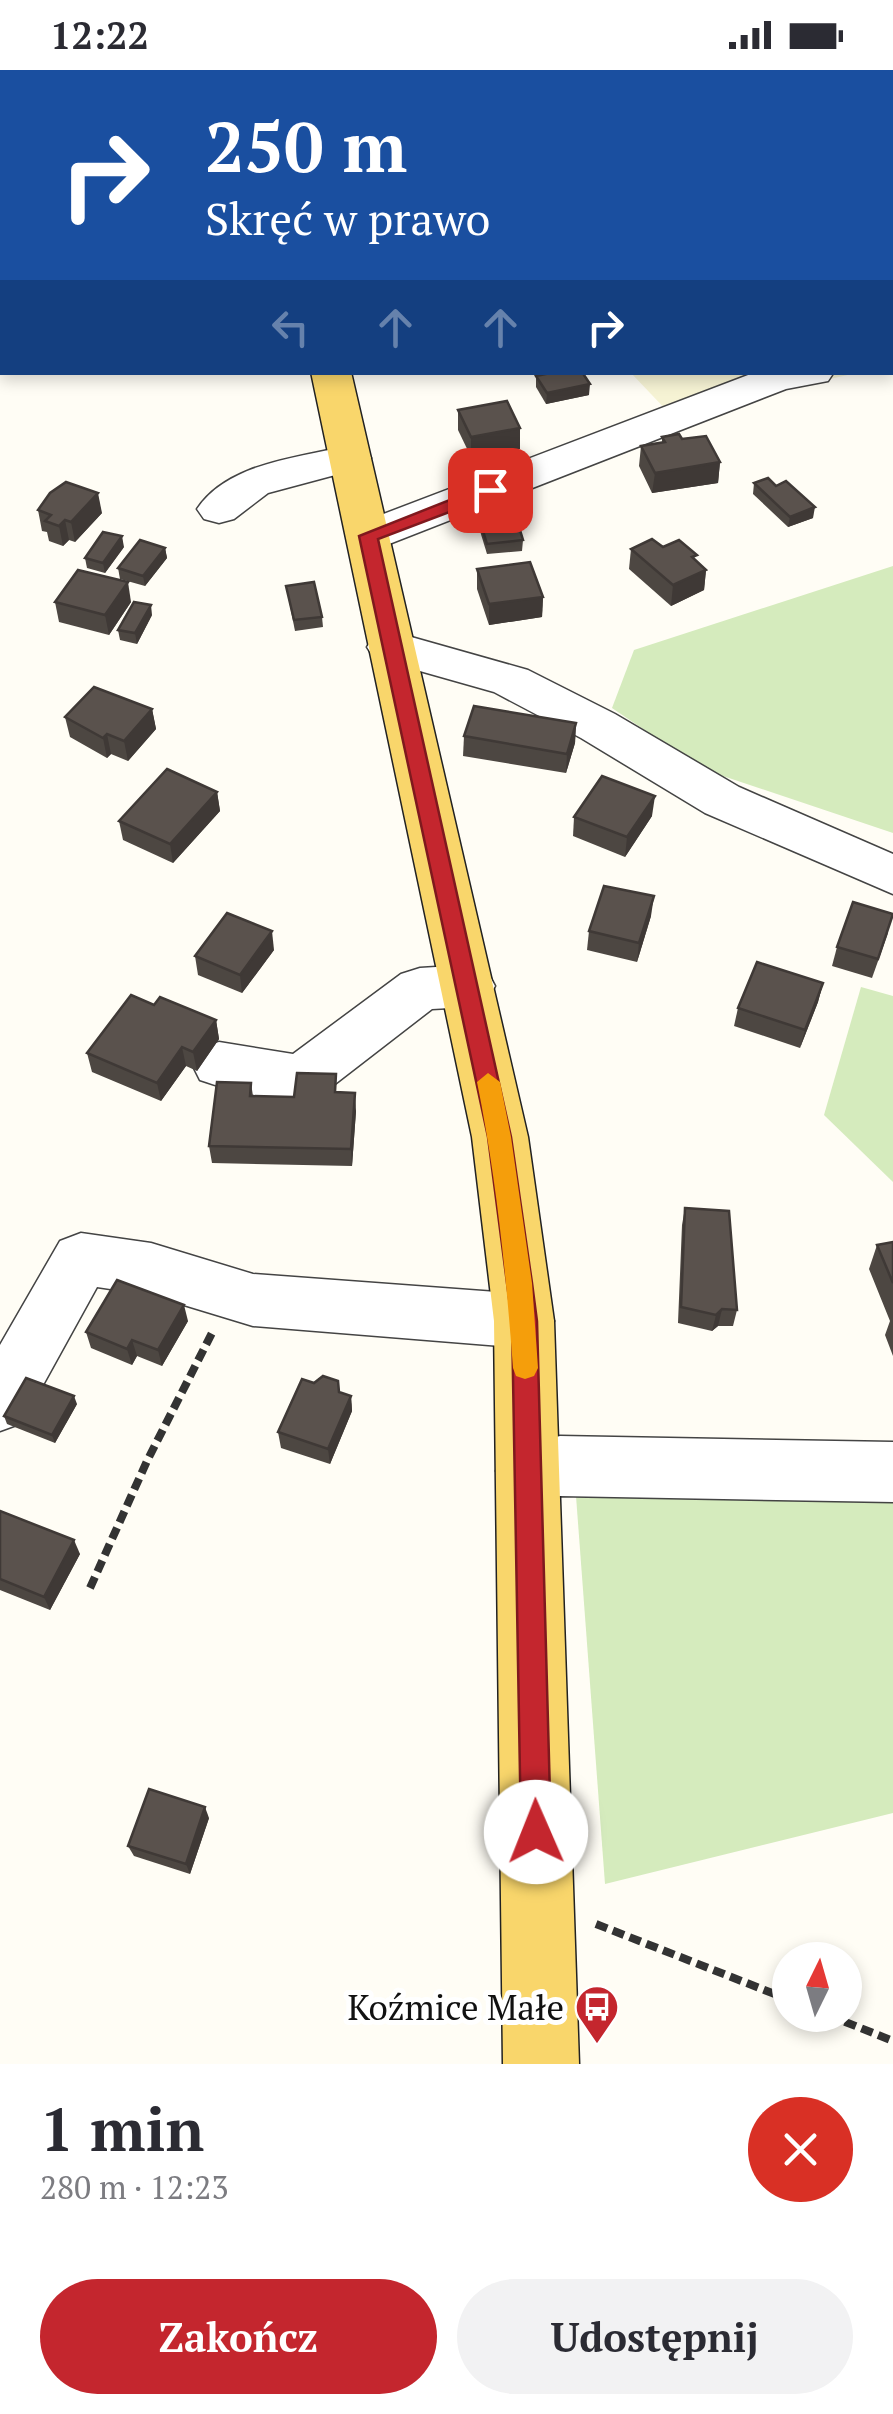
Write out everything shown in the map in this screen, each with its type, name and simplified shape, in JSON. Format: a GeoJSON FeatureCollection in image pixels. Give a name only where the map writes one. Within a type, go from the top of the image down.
{"type":"FeatureCollection","features":[{"type":"Feature","properties":{"kind":"main road"},"geometry":{"type":"LineString","coordinates":[[332,375],[500,1137],[524,1321],[541,2064]]}},
{"type":"Feature","properties":{"kind":"lane"},"geometry":{"type":"LineString","coordinates":[[368,536],[776,379],[798,375]]}},
{"type":"Feature","properties":{"kind":"lane"},"geometry":{"type":"LineString","coordinates":[[219,509],[254,483],[350,458]]}},
{"type":"Feature","properties":{"kind":"lane"},"geometry":{"type":"LineString","coordinates":[[390,648],[461,664],[511,681],[598,726],[722,800],[893,875]]}},
{"type":"Feature","properties":{"kind":"lane"},"geometry":{"type":"LineString","coordinates":[[220,1064],[302,1078],[420,990],[468,986]]}},
{"type":"Feature","properties":{"kind":"lane"},"geometry":{"type":"LineString","coordinates":[[0,1403],[82,1259],[151,1269],[252,1300],[524,1321]]}},
{"type":"Feature","properties":{"kind":"lane"},"geometry":{"type":"LineString","coordinates":[[528,1471],[560,1466],[893,1472]]}},
{"type":"Feature","properties":{"kind":"path"},"geometry":{"type":"LineString","coordinates":[[90,1588],[147,1461],[203,1356],[228,1293]]}},
{"type":"Feature","properties":{"kind":"path"},"geometry":{"type":"LineString","coordinates":[[538,1944],[592,1922],[772,1993]]}},
{"type":"Feature","properties":{"kind":"path"},"geometry":{"type":"LineString","coordinates":[[862,2029],[893,2041]]}},
{"type":"Feature","properties":{"kind":"shaded area"},"geometry":{"type":"Polygon","coordinates":[[[633,375],[848,375],[670,414],[633,375]]]}},
{"type":"Feature","properties":{"kind":"green space"},"geometry":{"type":"Polygon","coordinates":[[[893,566],[893,833],[702,769],[612,708],[634,650],[893,566]]]}},
{"type":"Feature","properties":{"kind":"green space"},"geometry":{"type":"Polygon","coordinates":[[[861,987],[893,996],[893,1182],[824,1115],[861,987]]]}},
{"type":"Feature","properties":{"kind":"green space"},"geometry":{"type":"Polygon","coordinates":[[[893,1483],[893,1813],[605,1884],[576,1496],[893,1483]]]}},
{"type":"Feature","properties":{"kind":"building"},"geometry":{"type":"Polygon","coordinates":[[[584,375],[590,384],[547,393],[536,376],[584,375]]]}},
{"type":"Feature","properties":{"kind":"building"},"geometry":{"type":"Polygon","coordinates":[[[507,401],[520,428],[471,437],[458,410],[507,401]]]}},
{"type":"Feature","properties":{"kind":"building"},"geometry":{"type":"Polygon","coordinates":[[[679,434],[682,439],[706,436],[720,462],[655,473],[641,446],[665,442],[662,437],[679,434]]]}},
{"type":"Feature","properties":{"kind":"building"},"geometry":{"type":"Polygon","coordinates":[[[768,478],[776,486],[786,481],[815,507],[790,517],[754,483],[768,478]]]}},
{"type":"Feature","properties":{"kind":"building"},"geometry":{"type":"Polygon","coordinates":[[[66,482],[98,493],[71,522],[65,520],[59,526],[45,521],[51,515],[38,510],[50,493],[66,482]]]}},
{"type":"Feature","properties":{"kind":"building"},"geometry":{"type":"Polygon","coordinates":[[[516,517],[523,540],[487,544],[480,521],[516,517]]]}},
{"type":"Feature","properties":{"kind":"building"},"geometry":{"type":"Polygon","coordinates":[[[103,532],[122,536],[103,563],[85,558],[103,532]]]}},
{"type":"Feature","properties":{"kind":"building"},"geometry":{"type":"Polygon","coordinates":[[[652,539],[663,547],[679,540],[697,555],[692,557],[706,570],[673,585],[631,549],[652,539]]]}},
{"type":"Feature","properties":{"kind":"building"},"geometry":{"type":"Polygon","coordinates":[[[140,540],[165,548],[143,576],[118,568],[140,540]]]}},
{"type":"Feature","properties":{"kind":"building"},"geometry":{"type":"Polygon","coordinates":[[[530,562],[543,597],[489,604],[477,569],[530,562]]]}},
{"type":"Feature","properties":{"kind":"building"},"geometry":{"type":"Polygon","coordinates":[[[78,570],[128,582],[105,615],[55,602],[78,570]]]}},
{"type":"Feature","properties":{"kind":"building"},"geometry":{"type":"Polygon","coordinates":[[[314,582],[322,617],[294,620],[286,586],[314,582]]]}},
{"type":"Feature","properties":{"kind":"building"},"geometry":{"type":"Polygon","coordinates":[[[134,602],[151,605],[135,633],[118,630],[134,602]]]}},
{"type":"Feature","properties":{"kind":"building"},"geometry":{"type":"Polygon","coordinates":[[[94,687],[152,709],[124,741],[107,734],[103,738],[65,717],[94,687]]]}},
{"type":"Feature","properties":{"kind":"building"},"geometry":{"type":"Polygon","coordinates":[[[474,706],[576,723],[567,754],[464,736],[474,706]]]}},
{"type":"Feature","properties":{"kind":"building"},"geometry":{"type":"Polygon","coordinates":[[[167,769],[217,792],[170,844],[119,821],[167,769]]]}},
{"type":"Feature","properties":{"kind":"building"},"geometry":{"type":"Polygon","coordinates":[[[602,776],[655,796],[627,837],[574,817],[602,776]]]}},
{"type":"Feature","properties":{"kind":"building"},"geometry":{"type":"Polygon","coordinates":[[[604,886],[654,896],[639,943],[589,931],[604,886]]]}},
{"type":"Feature","properties":{"kind":"building"},"geometry":{"type":"Polygon","coordinates":[[[853,902],[893,914],[878,959],[837,947],[853,902]]]}},
{"type":"Feature","properties":{"kind":"building"},"geometry":{"type":"Polygon","coordinates":[[[227,913],[272,931],[240,975],[195,956],[227,913]]]}},
{"type":"Feature","properties":{"kind":"building"},"geometry":{"type":"Polygon","coordinates":[[[757,962],[823,983],[805,1030],[738,1008],[757,962]]]}},
{"type":"Feature","properties":{"kind":"building"},"geometry":{"type":"Polygon","coordinates":[[[131,995],[154,1005],[160,997],[216,1020],[193,1052],[182,1047],[157,1083],[87,1053],[131,995]]]}},
{"type":"Feature","properties":{"kind":"building"},"geometry":{"type":"Polygon","coordinates":[[[297,1073],[336,1074],[335,1092],[355,1093],[351,1149],[209,1146],[217,1082],[251,1083],[250,1096],[294,1097],[297,1073]]]}},
{"type":"Feature","properties":{"kind":"building"},"geometry":{"type":"Polygon","coordinates":[[[685,1208],[729,1211],[737,1310],[722,1309],[716,1315],[681,1307],[685,1208]]]}},
{"type":"Feature","properties":{"kind":"building"},"geometry":{"type":"Polygon","coordinates":[[[893,1242],[893,1283],[877,1245],[893,1242]]]}},
{"type":"Feature","properties":{"kind":"building"},"geometry":{"type":"Polygon","coordinates":[[[117,1280],[184,1305],[158,1350],[132,1340],[127,1349],[86,1332],[117,1280]]]}},
{"type":"Feature","properties":{"kind":"building"},"geometry":{"type":"Polygon","coordinates":[[[323,1376],[338,1381],[339,1392],[351,1396],[328,1449],[278,1432],[302,1379],[314,1383],[323,1376]]]}},
{"type":"Feature","properties":{"kind":"building"},"geometry":{"type":"Polygon","coordinates":[[[26,1378],[74,1396],[52,1435],[4,1416],[26,1378]]]}},
{"type":"Feature","properties":{"kind":"building"},"geometry":{"type":"Polygon","coordinates":[[[0,1511],[74,1540],[44,1597],[0,1579],[0,1511]]]}},
{"type":"Feature","properties":{"kind":"building"},"geometry":{"type":"Polygon","coordinates":[[[149,1789],[205,1807],[186,1864],[128,1846],[149,1789]]]}},
{"type":"Feature","properties":{"kind":"slow traffic"},"geometry":{"type":"LineString","coordinates":[[488,1082],[500,1137],[520,1283],[525,1368]]}},
{"type":"Feature","properties":{"kind":"place","name":"Koźmice Małe"},"geometry":{"type":"Point","coordinates":[597,2045]}},
{"type":"Feature","properties":{"kind":"route"},"geometry":{"type":"LineString","coordinates":[[490,490],[368,536],[500,1137],[520,1283],[536,1832]]}}]}
